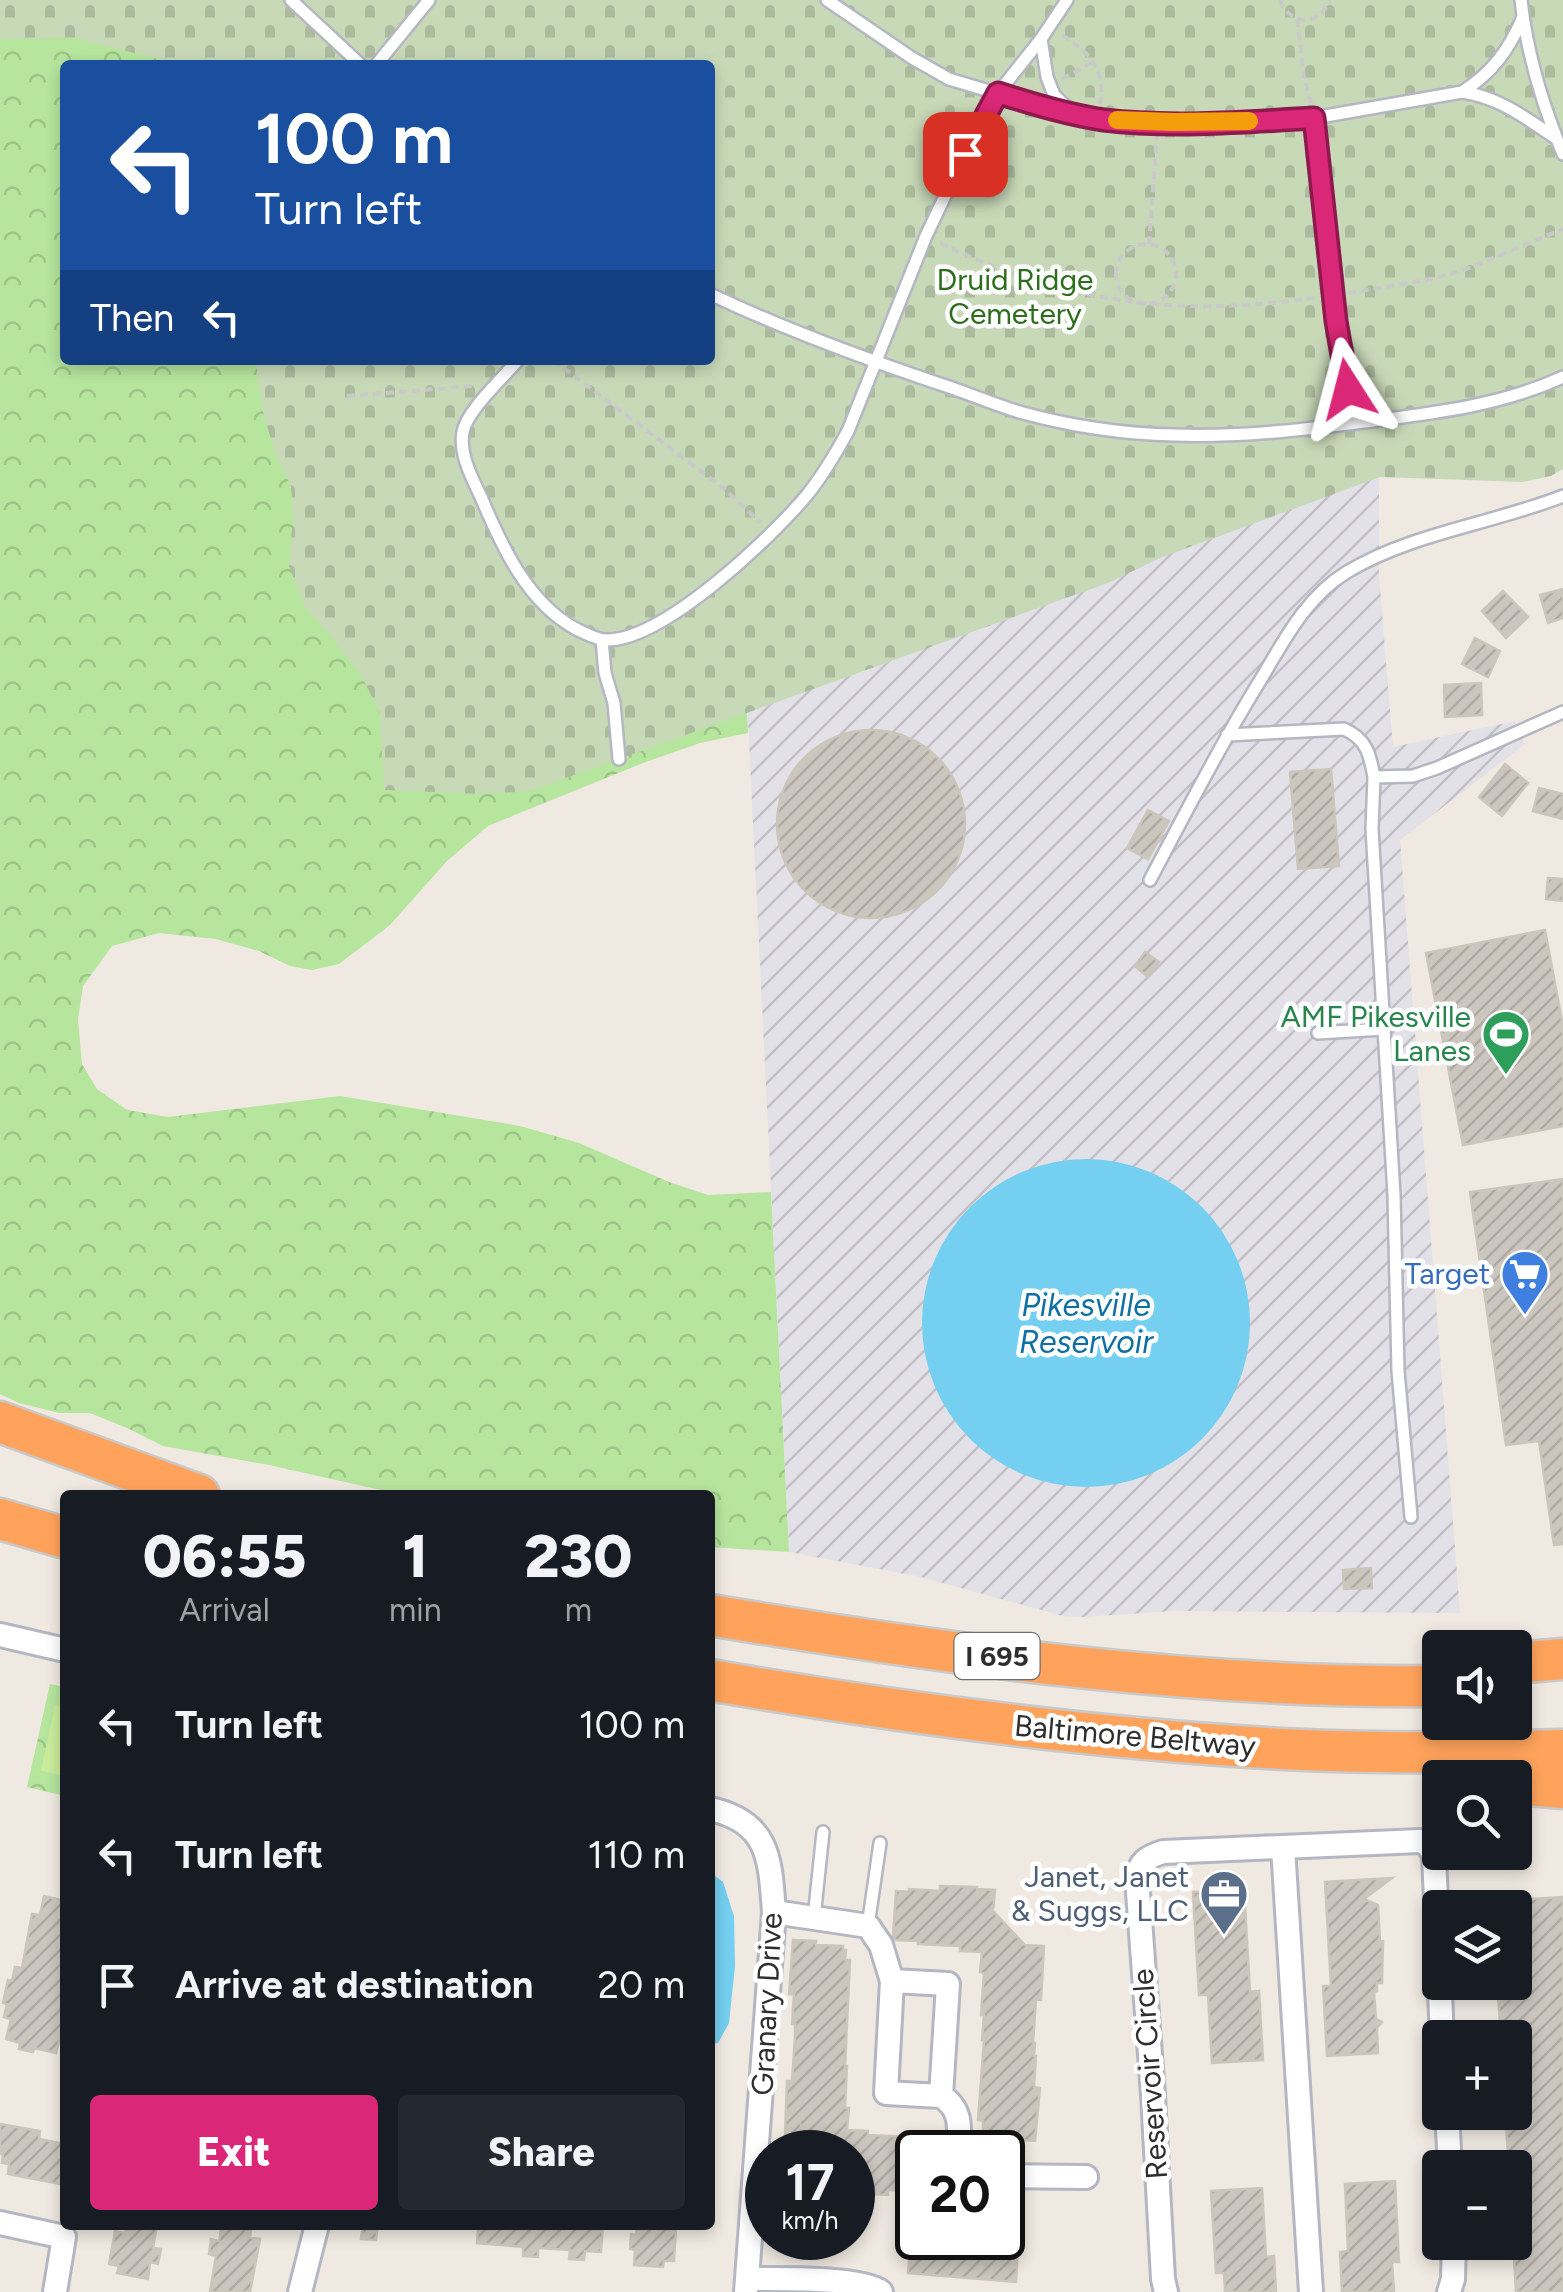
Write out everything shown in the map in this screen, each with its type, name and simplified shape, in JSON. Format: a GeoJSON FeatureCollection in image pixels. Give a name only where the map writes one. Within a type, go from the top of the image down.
{"type":"FeatureCollection","features":[{"type":"Feature","properties":{"kind":"highway"},"geometry":{"type":"LineString","coordinates":[[0,1422],[184,1490]]}},
{"type":"Feature","properties":{"kind":"highway"},"geometry":{"type":"LineString","coordinates":[[0,1452],[136,1490]]}},
{"type":"Feature","properties":{"kind":"highway"},"geometry":{"type":"LineString","coordinates":[[0,1519],[60,1537]]}},
{"type":"Feature","properties":{"kind":"highway"},"geometry":{"type":"LineString","coordinates":[[0,1548],[60,1561]]}},
{"type":"Feature","properties":{"kind":"highway","name":"I 695"},"geometry":{"type":"LineString","coordinates":[[715,1615],[967,1653],[1106,1669],[1285,1685],[1422,1686]]}},
{"type":"Feature","properties":{"kind":"highway"},"geometry":{"type":"LineString","coordinates":[[1532,1662],[1563,1660]]}},
{"type":"Feature","properties":{"kind":"highway"},"geometry":{"type":"LineString","coordinates":[[1285,1685],[1422,1670]]}},
{"type":"Feature","properties":{"kind":"highway","name":"Baltimore Beltway"},"geometry":{"type":"LineString","coordinates":[[715,1681],[1086,1734],[1270,1748],[1393,1752],[1563,1750]]}},
{"type":"Feature","properties":{"kind":"highway"},"geometry":{"type":"LineString","coordinates":[[1532,1686],[1563,1685]]}},
{"type":"Feature","properties":{"kind":"highway"},"geometry":{"type":"LineString","coordinates":[[1270,1748],[1422,1776]]}},
{"type":"Feature","properties":{"kind":"highway"},"geometry":{"type":"LineString","coordinates":[[1532,1785],[1563,1788]]}},
{"type":"Feature","properties":{"kind":"street"},"geometry":{"type":"LineString","coordinates":[[0,1635],[60,1649]]}},
{"type":"Feature","properties":{"kind":"street","name":"Granary Drive"},"geometry":{"type":"LineString","coordinates":[[715,1811],[738,1818],[765,1846],[774,1912],[748,2285]]}},
{"type":"Feature","properties":{"kind":"street","name":"Reservoir Circle"},"geometry":{"type":"LineString","coordinates":[[1166,2292],[1136,1879],[1143,1860],[1163,1852],[1420,1841],[1434,1855],[1441,2020]]}},
{"type":"Feature","properties":{"kind":"street"},"geometry":{"type":"LineString","coordinates":[[1283,1846],[1312,2292]]}},
{"type":"Feature","properties":{"kind":"street"},"geometry":{"type":"LineString","coordinates":[[774,1912],[868,1926],[882,1946],[892,1981],[886,2093],[941,2096],[957,2110],[960,2130]]}},
{"type":"Feature","properties":{"kind":"street"},"geometry":{"type":"LineString","coordinates":[[892,1981],[948,1984],[941,2096]]}},
{"type":"Feature","properties":{"kind":"street"},"geometry":{"type":"LineString","coordinates":[[1025,2177],[1086,2178]]}},
{"type":"Feature","properties":{"kind":"street"},"geometry":{"type":"LineString","coordinates":[[0,2224],[64,2236],[54,2292]]}},
{"type":"Feature","properties":{"kind":"street"},"geometry":{"type":"LineString","coordinates":[[300,2292],[316,2230]]}},
{"type":"Feature","properties":{"kind":"street"},"geometry":{"type":"LineString","coordinates":[[1448,2292],[1454,2260]]}},
{"type":"Feature","properties":{"kind":"street"},"geometry":{"type":"LineString","coordinates":[[748,2285],[852,2283],[874,2286],[881,2292]]}},
{"type":"Feature","properties":{"kind":"lane"},"geometry":{"type":"LineString","coordinates":[[292,0],[356,60]]}},
{"type":"Feature","properties":{"kind":"lane"},"geometry":{"type":"LineString","coordinates":[[380,60],[430,0]]}},
{"type":"Feature","properties":{"kind":"lane"},"geometry":{"type":"LineString","coordinates":[[827,0],[949,79],[1046,108],[1096,118],[1158,122],[1314,118],[1462,92],[1505,105],[1556,138]]}},
{"type":"Feature","properties":{"kind":"lane"},"geometry":{"type":"LineString","coordinates":[[514,365],[469,416],[462,437],[468,468],[510,558],[551,612],[602,640],[632,634],[675,612],[710,588],[771,533],[807,495],[834,457],[926,236],[965,154],[998,93],[1050,28],[1067,0]]}},
{"type":"Feature","properties":{"kind":"lane"},"geometry":{"type":"LineString","coordinates":[[1522,0],[1532,69],[1563,154]]}},
{"type":"Feature","properties":{"kind":"lane"},"geometry":{"type":"LineString","coordinates":[[1462,92],[1496,65],[1512,44],[1523,17]]}},
{"type":"Feature","properties":{"kind":"lane"},"geometry":{"type":"LineString","coordinates":[[1041,40],[1054,95],[1073,113]]}},
{"type":"Feature","properties":{"kind":"lane"},"geometry":{"type":"LineString","coordinates":[[1314,118],[1353,423]]}},
{"type":"Feature","properties":{"kind":"lane"},"geometry":{"type":"LineString","coordinates":[[715,296],[874,362],[1022,413],[1100,429],[1171,436],[1260,435],[1484,404],[1563,377]]}},
{"type":"Feature","properties":{"kind":"lane"},"geometry":{"type":"LineString","coordinates":[[1150,880],[1227,735],[1305,608],[1344,574],[1401,546],[1563,496]]}},
{"type":"Feature","properties":{"kind":"lane"},"geometry":{"type":"LineString","coordinates":[[602,640],[619,759]]}},
{"type":"Feature","properties":{"kind":"lane"},"geometry":{"type":"LineString","coordinates":[[1374,778],[1413,776],[1437,768],[1563,712]]}},
{"type":"Feature","properties":{"kind":"lane"},"geometry":{"type":"LineString","coordinates":[[1227,735],[1344,729],[1356,734],[1370,754],[1394,1195],[1398,1371],[1411,1517]]}},
{"type":"Feature","properties":{"kind":"lane"},"geometry":{"type":"LineString","coordinates":[[1318,1032],[1384,1029]]}},
{"type":"Feature","properties":{"kind":"lane"},"geometry":{"type":"LineString","coordinates":[[814,1918],[823,1832]]}},
{"type":"Feature","properties":{"kind":"lane"},"geometry":{"type":"LineString","coordinates":[[868,1926],[880,1843]]}},
{"type":"Feature","properties":{"kind":"path"},"geometry":{"type":"LineString","coordinates":[[1280,0],[1285,11],[1297,19],[1314,19],[1324,13],[1330,0]]}},
{"type":"Feature","properties":{"kind":"path"},"geometry":{"type":"LineString","coordinates":[[1297,19],[1314,118]]}},
{"type":"Feature","properties":{"kind":"path"},"geometry":{"type":"LineString","coordinates":[[1050,28],[1078,45],[1097,68],[1102,87],[1096,118]]}},
{"type":"Feature","properties":{"kind":"path"},"geometry":{"type":"LineString","coordinates":[[1050,85],[1093,62]]}},
{"type":"Feature","properties":{"kind":"path"},"geometry":{"type":"LineString","coordinates":[[1149,244],[1158,122]]}},
{"type":"Feature","properties":{"kind":"path"},"geometry":{"type":"LineString","coordinates":[[926,236],[1027,279],[1076,293],[1143,305],[1235,307],[1428,280],[1464,270],[1563,229]]}},
{"type":"Feature","properties":{"kind":"path"},"geometry":{"type":"LineString","coordinates":[[1149,244],[1167,252],[1176,274],[1174,287],[1165,298],[1143,305],[1126,298],[1115,276],[1117,264],[1126,251],[1149,244]]}},
{"type":"Feature","properties":{"kind":"path"},"geometry":{"type":"LineString","coordinates":[[560,365],[722,488],[771,533]]}},
{"type":"Feature","properties":{"kind":"path"},"geometry":{"type":"LineString","coordinates":[[348,396],[498,384]]}},
{"type":"Feature","properties":{"kind":"shaded area"},"geometry":{"type":"Polygon","coordinates":[[[1379,465],[1379,576],[1393,747],[1515,721],[1525,744],[1400,840],[1460,1613],[1173,1611],[1063,1616],[921,1577],[789,1552],[746,681],[1379,465]]]}},
{"type":"Feature","properties":{"kind":"green space"},"geometry":{"type":"Polygon","coordinates":[[[0,0],[187,60],[60,60],[60,365],[291,365],[746,694],[748,733],[700,743],[643,763],[488,826],[447,861],[390,925],[339,964],[312,970],[216,939],[159,933],[112,946],[83,986],[78,1019],[82,1064],[97,1089],[127,1110],[168,1117],[340,1096],[520,1126],[579,1143],[708,1195],[771,1192],[789,1552],[715,1547],[715,1490],[381,1490],[163,1446],[90,1413],[59,1413],[0,1394],[0,0]]]}},
{"type":"Feature","properties":{"kind":"green space","name":"Druid Ridge Cemetery"},"geometry":{"type":"Polygon","coordinates":[[[0,0],[1563,0],[1563,469],[1523,482],[1380,477],[1160,558],[1108,583],[530,791],[482,794],[384,790],[380,713],[361,675],[305,607],[289,566],[291,486],[276,456],[264,416],[257,365],[715,365],[715,60],[162,60],[74,38],[0,39],[0,0]]]}},
{"type":"Feature","properties":{"kind":"green space"},"geometry":{"type":"Polygon","coordinates":[[[50,1684],[60,1686],[60,1795],[27,1787],[50,1684]]]}},
{"type":"Feature","properties":{"kind":"green space"},"geometry":{"type":"Polygon","coordinates":[[[55,1705],[60,1706],[60,1775],[41,1771],[55,1705]]]}},
{"type":"Feature","properties":{"kind":"water","name":"Pikesville Reservoir"},"geometry":{"type":"Polygon","coordinates":[[[1086,1159],[1118,1162],[1149,1171],[1202,1207],[1238,1260],[1247,1291],[1247,1355],[1238,1386],[1202,1439],[1149,1475],[1118,1484],[1086,1487],[1054,1484],[1023,1475],[970,1439],[934,1386],[925,1355],[922,1323],[925,1291],[934,1260],[970,1207],[1023,1171],[1054,1162],[1086,1159]]]}},
{"type":"Feature","properties":{"kind":"water"},"geometry":{"type":"Polygon","coordinates":[[[715,1876],[723,1882],[734,1916],[735,1966],[729,2023],[715,2043],[715,1876]]]}},
{"type":"Feature","properties":{"kind":"building"},"geometry":{"type":"Polygon","coordinates":[[[1563,589],[1563,618],[1548,623],[1540,595],[1563,589]]]}},
{"type":"Feature","properties":{"kind":"building"},"geometry":{"type":"Polygon","coordinates":[[[1503,591],[1528,617],[1506,638],[1482,611],[1503,591]]]}},
{"type":"Feature","properties":{"kind":"building"},"geometry":{"type":"Polygon","coordinates":[[[1475,638],[1500,651],[1488,677],[1462,664],[1475,638]]]}},
{"type":"Feature","properties":{"kind":"building"},"geometry":{"type":"Polygon","coordinates":[[[1481,683],[1482,715],[1445,717],[1444,685],[1481,683]]]}},
{"type":"Feature","properties":{"kind":"building"},"geometry":{"type":"Polygon","coordinates":[[[871,730],[907,737],[937,758],[958,788],[965,824],[958,860],[937,890],[907,911],[871,918],[835,911],[805,890],[784,860],[777,824],[784,788],[805,758],[835,737],[871,730]]]}},
{"type":"Feature","properties":{"kind":"building"},"geometry":{"type":"Polygon","coordinates":[[[1505,764],[1528,783],[1502,816],[1479,797],[1505,764]]]}},
{"type":"Feature","properties":{"kind":"building"},"geometry":{"type":"Polygon","coordinates":[[[1331,769],[1339,866],[1298,869],[1290,772],[1331,769]]]}},
{"type":"Feature","properties":{"kind":"building"},"geometry":{"type":"Polygon","coordinates":[[[1539,788],[1563,794],[1563,819],[1533,811],[1539,788]]]}},
{"type":"Feature","properties":{"kind":"building"},"geometry":{"type":"Polygon","coordinates":[[[1148,810],[1169,821],[1148,859],[1127,848],[1148,810]]]}},
{"type":"Feature","properties":{"kind":"building"},"geometry":{"type":"Polygon","coordinates":[[[1548,878],[1563,879],[1563,901],[1546,899],[1548,878]]]}},
{"type":"Feature","properties":{"kind":"building","name":"AMF Pikesville Lanes"},"geometry":{"type":"Polygon","coordinates":[[[1545,930],[1563,1026],[1563,1126],[1463,1145],[1426,953],[1545,930]]]}},
{"type":"Feature","properties":{"kind":"building"},"geometry":{"type":"Polygon","coordinates":[[[1145,952],[1159,962],[1148,977],[1135,966],[1145,952]]]}},
{"type":"Feature","properties":{"kind":"building","name":"Target"},"geometry":{"type":"Polygon","coordinates":[[[1563,1179],[1563,1544],[1554,1545],[1539,1441],[1506,1445],[1470,1192],[1563,1179]]]}},
{"type":"Feature","properties":{"kind":"building"},"geometry":{"type":"Polygon","coordinates":[[[1371,1568],[1372,1588],[1344,1589],[1343,1570],[1371,1568]]]}},
{"type":"Feature","properties":{"kind":"building"},"geometry":{"type":"Polygon","coordinates":[[[1392,1878],[1364,1899],[1378,1905],[1383,1941],[1382,1983],[1377,1983],[1374,1992],[1376,2019],[1382,2022],[1377,2028],[1378,2053],[1327,2056],[1323,1986],[1331,1986],[1325,1882],[1392,1878]]]}},
{"type":"Feature","properties":{"kind":"building"},"geometry":{"type":"Polygon","coordinates":[[[940,1886],[995,1890],[993,1911],[1025,1945],[1044,1946],[1041,2000],[1036,1999],[1033,2043],[1034,2087],[1040,2088],[1035,2141],[1025,2140],[1025,2130],[983,2130],[983,2121],[978,2120],[984,2040],[982,1952],[895,1940],[893,1936],[896,1891],[940,1891],[940,1886]]]}},
{"type":"Feature","properties":{"kind":"building"},"geometry":{"type":"Polygon","coordinates":[[[1244,1889],[1250,1992],[1259,1991],[1263,2060],[1212,2063],[1208,1995],[1199,1995],[1193,1892],[1244,1889]]]}},
{"type":"Feature","properties":{"kind":"building"},"geometry":{"type":"Polygon","coordinates":[[[44,1896],[60,1900],[60,2038],[56,2053],[19,2049],[20,2043],[6,2039],[11,2019],[4,2017],[8,1980],[12,1981],[15,1967],[22,1968],[32,1914],[40,1915],[44,1896]]]}},
{"type":"Feature","properties":{"kind":"building"},"geometry":{"type":"Polygon","coordinates":[[[1563,1897],[1563,2292],[1516,2292],[1514,2260],[1532,2260],[1532,2150],[1508,2150],[1506,2130],[1532,2130],[1532,2020],[1500,2020],[1498,2000],[1532,2000],[1532,1899],[1563,1897]]]}},
{"type":"Feature","properties":{"kind":"building"},"geometry":{"type":"Polygon","coordinates":[[[793,1940],[843,1946],[845,1960],[850,1960],[845,2066],[847,2130],[804,2130],[801,2126],[801,2130],[785,2130],[787,2081],[792,2081],[795,2037],[794,1994],[789,1994],[793,1940]]]}},
{"type":"Feature","properties":{"kind":"building"},"geometry":{"type":"Polygon","coordinates":[[[0,2124],[40,2131],[39,2139],[60,2143],[60,2184],[8,2174],[9,2164],[2,2163],[0,2124]]]}},
{"type":"Feature","properties":{"kind":"building"},"geometry":{"type":"Polygon","coordinates":[[[875,2135],[895,2136],[895,2190],[888,2190],[888,2195],[875,2194],[875,2135]]]}},
{"type":"Feature","properties":{"kind":"building"},"geometry":{"type":"Polygon","coordinates":[[[1395,2181],[1399,2262],[1392,2262],[1394,2292],[1342,2292],[1340,2252],[1348,2251],[1345,2184],[1395,2181]]]}},
{"type":"Feature","properties":{"kind":"building"},"geometry":{"type":"Polygon","coordinates":[[[1262,2188],[1266,2257],[1274,2256],[1276,2292],[1225,2292],[1224,2273],[1216,2273],[1211,2191],[1262,2188]]]}},
{"type":"Feature","properties":{"kind":"building"},"geometry":{"type":"Polygon","coordinates":[[[156,2230],[153,2248],[161,2249],[158,2264],[150,2262],[148,2279],[117,2273],[119,2266],[109,2264],[115,2231],[156,2230]]]}},
{"type":"Feature","properties":{"kind":"building"},"geometry":{"type":"Polygon","coordinates":[[[221,2230],[251,2230],[250,2237],[260,2239],[250,2292],[210,2292],[216,2256],[209,2254],[211,2239],[219,2241],[221,2230]]]}},
{"type":"Feature","properties":{"kind":"building"},"geometry":{"type":"Polygon","coordinates":[[[362,2230],[377,2230],[376,2240],[361,2239],[362,2230]]]}},
{"type":"Feature","properties":{"kind":"building"},"geometry":{"type":"Polygon","coordinates":[[[478,2230],[603,2230],[601,2252],[585,2251],[584,2260],[569,2259],[570,2250],[538,2248],[538,2257],[523,2256],[523,2247],[477,2243],[478,2230]]]}},
{"type":"Feature","properties":{"kind":"building"},"geometry":{"type":"Polygon","coordinates":[[[636,2230],[676,2230],[674,2261],[664,2261],[663,2267],[634,2265],[631,2234],[636,2235],[636,2230]]]}},
{"type":"Feature","properties":{"kind":"building"},"geometry":{"type":"Polygon","coordinates":[[[909,2260],[1017,2260],[1016,2282],[908,2273],[909,2260]]]}},
{"type":"Feature","properties":{"kind":"slow traffic"},"geometry":{"type":"LineString","coordinates":[[1117,120],[1249,121]]}},
{"type":"Feature","properties":{"kind":"place","name":"AMF Pikesville Lanes"},"geometry":{"type":"Point","coordinates":[1506,1076]}},
{"type":"Feature","properties":{"kind":"place","name":"Target"},"geometry":{"type":"Point","coordinates":[1525,1316]}},
{"type":"Feature","properties":{"kind":"place","name":"Janet, Janet & Suggs, LLC"},"geometry":{"type":"Point","coordinates":[1224,1936]}},
{"type":"Feature","properties":{"kind":"route"},"geometry":{"type":"LineString","coordinates":[[965,154],[998,93],[1104,120],[1232,122],[1314,118],[1336,321],[1348,389]]}}]}
